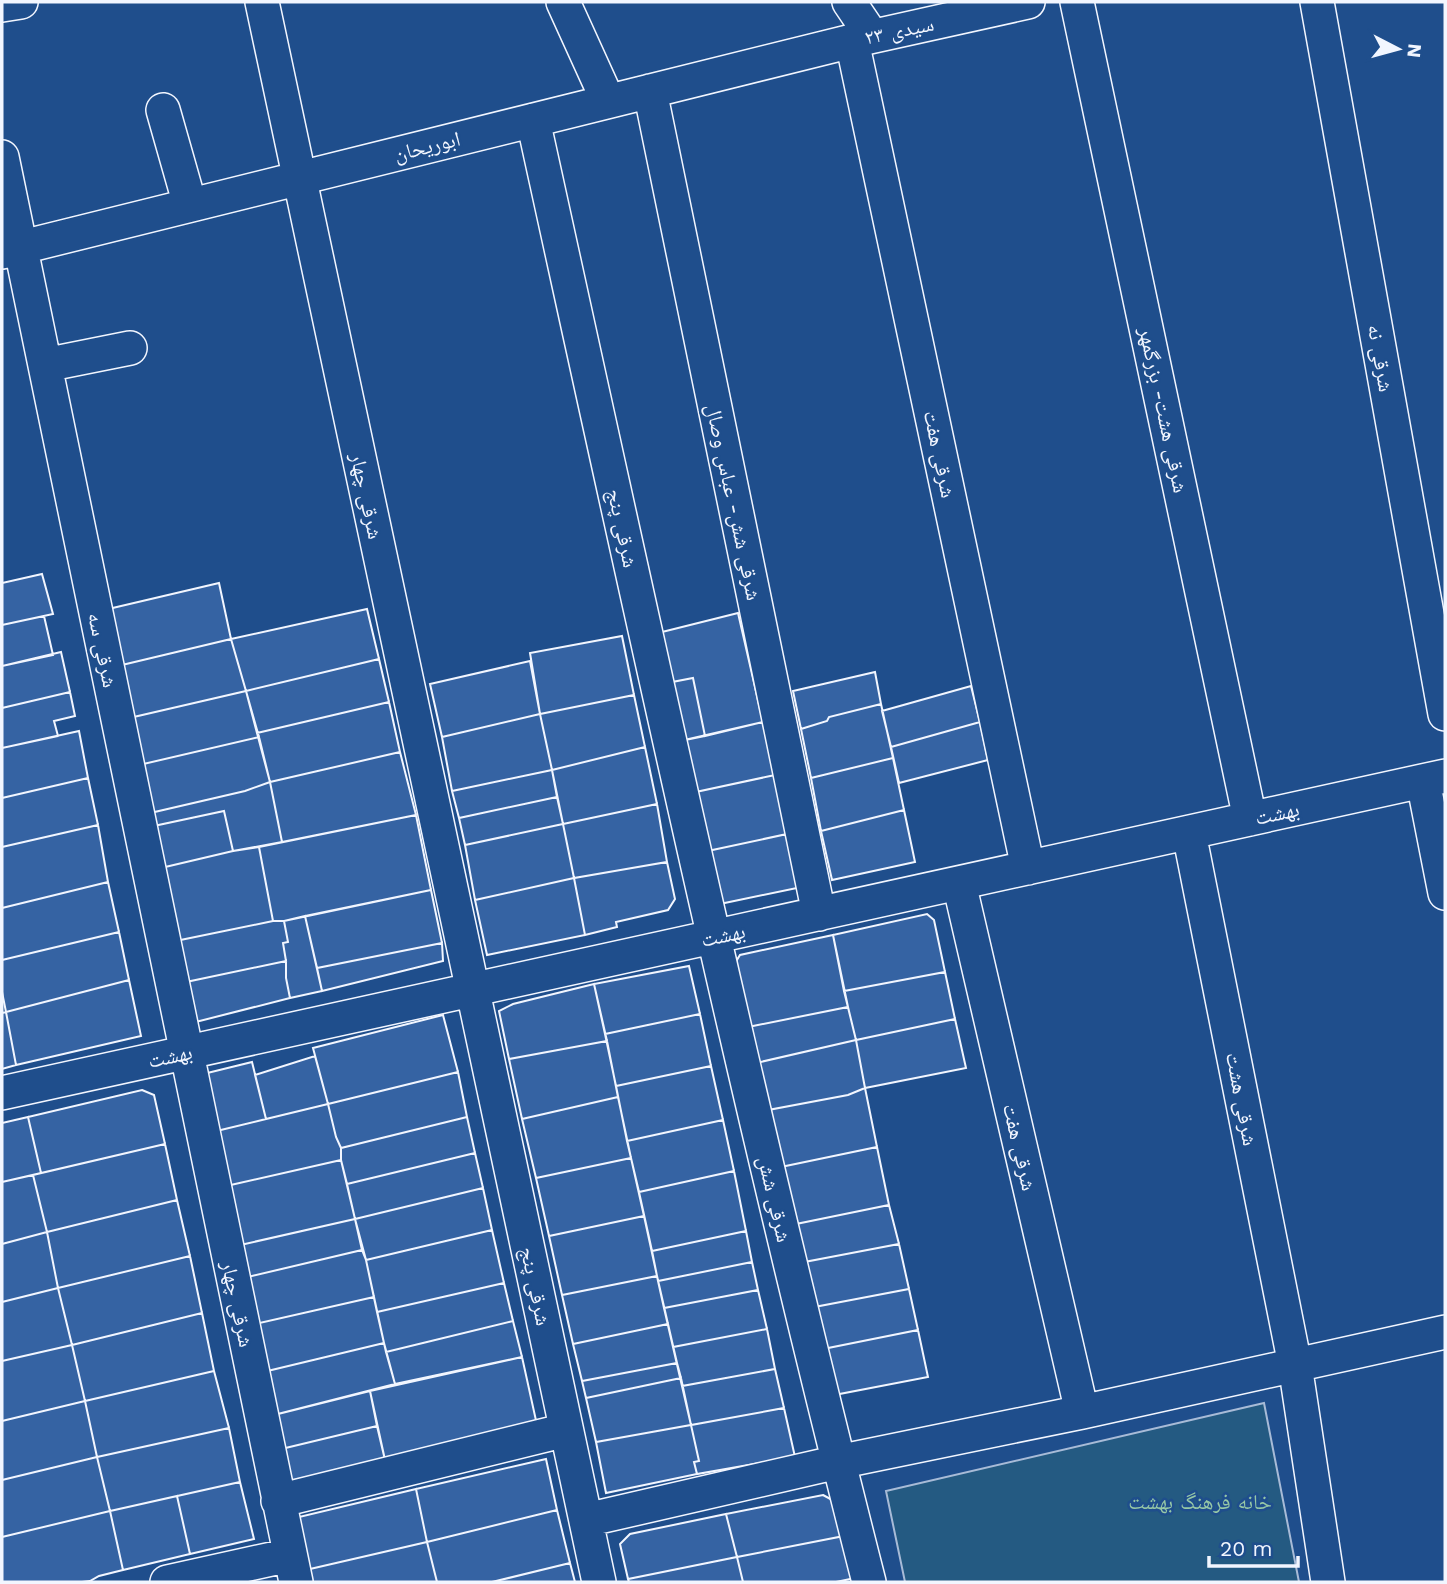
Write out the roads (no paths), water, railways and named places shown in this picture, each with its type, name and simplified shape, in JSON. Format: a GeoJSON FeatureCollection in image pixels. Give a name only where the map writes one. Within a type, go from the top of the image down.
{"type":"FeatureCollection","features":[{"type":"Feature","properties":{"kind":"street"},"geometry":{"type":"LineString","coordinates":[[2,5],[21,2]]}},
{"type":"Feature","properties":{"kind":"street","name":"شرقی چهار"},"geometry":{"type":"LineString","coordinates":[[262,2],[473,990]]}},
{"type":"Feature","properties":{"kind":"street"},"geometry":{"type":"LineString","coordinates":[[563,2],[608,101]]}},
{"type":"Feature","properties":{"kind":"street"},"geometry":{"type":"LineString","coordinates":[[849,2],[862,38]]}},
{"type":"Feature","properties":{"kind":"street","name":"سیدی ۲۳"},"geometry":{"type":"LineString","coordinates":[[862,38],[1028,2]]}},
{"type":"Feature","properties":{"kind":"street","name":"شرقی هشت- بزرگمهر"},"geometry":{"type":"LineString","coordinates":[[1077,2],[1250,819]]}},
{"type":"Feature","properties":{"kind":"street","name":"شرقی نه"},"geometry":{"type":"LineString","coordinates":[[1317,2],[1445,714]]}},
{"type":"Feature","properties":{"kind":"street","name":"ابوریحان"},"geometry":{"type":"LineString","coordinates":[[11,250],[862,38]]}},
{"type":"Feature","properties":{"kind":"street","name":"شرقی هفت"},"geometry":{"type":"LineString","coordinates":[[862,38],[1028,868]]}},
{"type":"Feature","properties":{"kind":"street","name":"شرقی شش- عباس وصال"},"geometry":{"type":"LineString","coordinates":[[650,91],[819,914]]}},
{"type":"Feature","properties":{"kind":"street"},"geometry":{"type":"LineString","coordinates":[[163,110],[190,205]]}},
{"type":"Feature","properties":{"kind":"street","name":"شرقی پنج"},"geometry":{"type":"LineString","coordinates":[[533,120],[713,937]]}},
{"type":"Feature","properties":{"kind":"street","name":"شرقی سه"},"geometry":{"type":"LineString","coordinates":[[2,157],[11,250],[45,365],[186,1053]]}},
{"type":"Feature","properties":{"kind":"street"},"geometry":{"type":"LineString","coordinates":[[45,365],[130,348]]}},
{"type":"Feature","properties":{"kind":"street"},"geometry":{"type":"LineString","coordinates":[[1434,779],[1445,894]]}},
{"type":"Feature","properties":{"kind":"street","name":"بهشت"},"geometry":{"type":"LineString","coordinates":[[2,1093],[1434,779]]}},
{"type":"Feature","properties":{"kind":"street","name":"شرقی هشت"},"geometry":{"type":"LineString","coordinates":[[1189,832],[1295,1365],[1328,1582]]}},
{"type":"Feature","properties":{"kind":"street","name":"شرقی هفت"},"geometry":{"type":"LineString","coordinates":[[959,883],[1082,1412]]}},
{"type":"Feature","properties":{"kind":"street","name":"شرقی شش"},"geometry":{"type":"LineString","coordinates":[[713,937],[869,1582]]}},
{"type":"Feature","properties":{"kind":"street","name":"شرقی پنج"},"geometry":{"type":"LineString","coordinates":[[473,990],[599,1582]]}},
{"type":"Feature","properties":{"kind":"street","name":"شرقی چهار"},"geometry":{"type":"LineString","coordinates":[[186,1053],[293,1569]]}},
{"type":"Feature","properties":{"kind":"street"},"geometry":{"type":"LineString","coordinates":[[586,1520],[838,1462],[1082,1412],[1445,1332]]}},
{"type":"Feature","properties":{"kind":"street"},"geometry":{"type":"LineString","coordinates":[[278,1501],[566,1430]]}},
{"type":"Feature","properties":{"kind":"street"},"geometry":{"type":"LineString","coordinates":[[167,1582],[293,1569]]}},
{"type":"Feature","properties":{"kind":"park label","name":"خانه فرهنگ بهشت"},"geometry":{"type":"Point","coordinates":[1200,1501]}}]}
